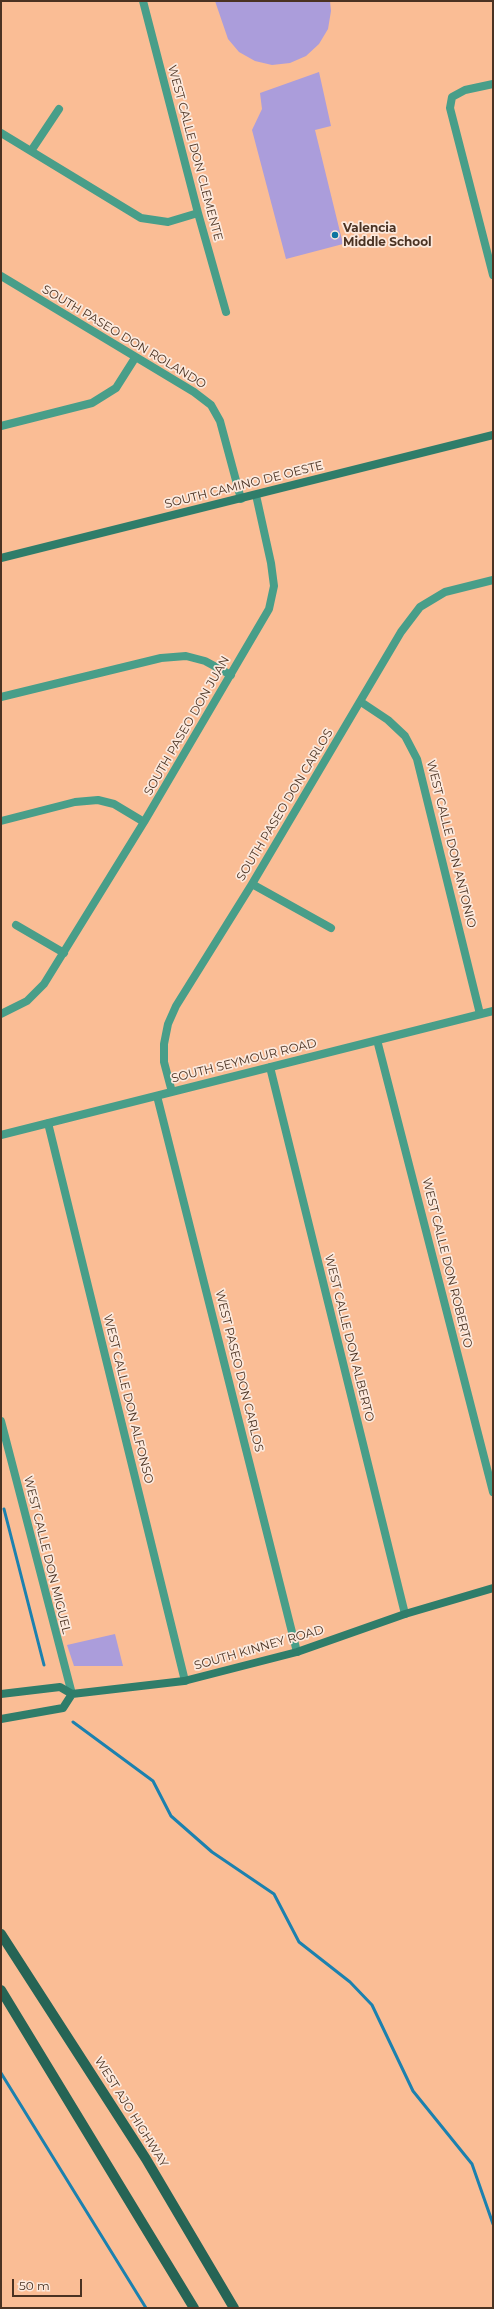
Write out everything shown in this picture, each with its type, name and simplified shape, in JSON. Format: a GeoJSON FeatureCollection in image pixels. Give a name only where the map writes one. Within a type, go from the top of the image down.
{"type":"FeatureCollection","features":[{"type":"Feature","properties":{"kind":"main road","name":"SOUTH CAMINO DE OESTE"},"geometry":{"type":"LineString","coordinates":[[1,558],[493,435]]}},
{"type":"Feature","properties":{"kind":"main road","name":"SOUTH KINNEY ROAD"},"geometry":{"type":"LineString","coordinates":[[1,1694],[60,1687],[72,1694],[185,1681],[297,1652],[405,1614],[493,1588]]}},
{"type":"Feature","properties":{"kind":"main road"},"geometry":{"type":"LineString","coordinates":[[1,1719],[64,1708],[72,1694]]}},
{"type":"Feature","properties":{"kind":"main road","name":"WEST AJO HIGHWAY"},"geometry":{"type":"LineString","coordinates":[[1,1934],[146,2159],[234,2308]]}},
{"type":"Feature","properties":{"kind":"main road"},"geometry":{"type":"LineString","coordinates":[[1,1990],[194,2308]]}},
{"type":"Feature","properties":{"kind":"street","name":"WEST CALLE DON CLEMENTE"},"geometry":{"type":"LineString","coordinates":[[143,1],[198,213],[226,312]]}},
{"type":"Feature","properties":{"kind":"street"},"geometry":{"type":"LineString","coordinates":[[493,84],[465,90],[452,97],[450,108],[493,275]]}},
{"type":"Feature","properties":{"kind":"street"},"geometry":{"type":"LineString","coordinates":[[31,151],[58,109]]}},
{"type":"Feature","properties":{"kind":"street"},"geometry":{"type":"LineString","coordinates":[[1,133],[141,218],[168,222],[198,213]]}},
{"type":"Feature","properties":{"kind":"street","name":"SOUTH PASEO DON ROLANDO"},"geometry":{"type":"LineString","coordinates":[[1,276],[135,358],[194,392],[211,405],[220,421],[241,499]]}},
{"type":"Feature","properties":{"kind":"street"},"geometry":{"type":"LineString","coordinates":[[1,426],[92,403],[116,388],[135,358]]}},
{"type":"Feature","properties":{"kind":"street","name":"SOUTH PASEO DON JUAN"},"geometry":{"type":"LineString","coordinates":[[1,1014],[27,1001],[44,984],[144,822],[269,609],[274,586],[271,563],[256,495]]}},
{"type":"Feature","properties":{"kind":"street","name":"SOUTH PASEO DON CARLOS"},"geometry":{"type":"LineString","coordinates":[[172,1092],[164,1062],[164,1044],[168,1024],[176,1006],[252,884],[401,632],[420,607],[445,592],[493,582]]}},
{"type":"Feature","properties":{"kind":"street"},"geometry":{"type":"LineString","coordinates":[[1,697],[161,658],[186,656],[205,661],[231,675]]}},
{"type":"Feature","properties":{"kind":"street","name":"WEST CALLE DON ANTONIO"},"geometry":{"type":"LineString","coordinates":[[361,702],[388,720],[405,736],[417,759],[480,1014]]}},
{"type":"Feature","properties":{"kind":"street"},"geometry":{"type":"LineString","coordinates":[[1,821],[75,802],[98,800],[114,804],[144,822]]}},
{"type":"Feature","properties":{"kind":"street"},"geometry":{"type":"LineString","coordinates":[[252,884],[331,928]]}},
{"type":"Feature","properties":{"kind":"street"},"geometry":{"type":"LineString","coordinates":[[16,924],[64,953]]}},
{"type":"Feature","properties":{"kind":"street"},"geometry":{"type":"LineString","coordinates":[[492,1011],[493,1020]]}},
{"type":"Feature","properties":{"kind":"street","name":"SOUTH SEYMOUR ROAD"},"geometry":{"type":"LineString","coordinates":[[1,1135],[492,1011]]}},
{"type":"Feature","properties":{"kind":"street","name":"WEST CALLE DON ROBERTO"},"geometry":{"type":"LineString","coordinates":[[377,1040],[493,1492]]}},
{"type":"Feature","properties":{"kind":"street","name":"WEST CALLE DON ALBERTO"},"geometry":{"type":"LineString","coordinates":[[270,1067],[405,1614]]}},
{"type":"Feature","properties":{"kind":"street","name":"WEST PASEO DON CARLOS"},"geometry":{"type":"LineString","coordinates":[[157,1096],[297,1652]]}},
{"type":"Feature","properties":{"kind":"street","name":"WEST CALLE DON ALFONSO"},"geometry":{"type":"LineString","coordinates":[[48,1123],[185,1681]]}},
{"type":"Feature","properties":{"kind":"street","name":"WEST CALLE DON MIGUEL"},"geometry":{"type":"LineString","coordinates":[[1,1421],[72,1694]]}},
{"type":"Feature","properties":{"kind":"shaded area"},"geometry":{"type":"Polygon","coordinates":[[[215,1],[330,1],[331,11],[328,29],[319,44],[306,56],[290,63],[272,65],[255,61],[239,52],[228,39],[215,1]]]}},
{"type":"Feature","properties":{"kind":"shaded area"},"geometry":{"type":"Polygon","coordinates":[[[319,72],[331,126],[315,130],[343,244],[286,259],[252,130],[262,109],[260,93],[319,72]]]}},
{"type":"Feature","properties":{"kind":"shaded area"},"geometry":{"type":"Polygon","coordinates":[[[115,1634],[123,1666],[74,1666],[67,1645],[115,1634]]]}},
{"type":"Feature","properties":{"kind":"waterway"},"geometry":{"type":"LineString","coordinates":[[4,1509],[44,1665]]}},
{"type":"Feature","properties":{"kind":"waterway"},"geometry":{"type":"LineString","coordinates":[[73,1722],[153,1781],[171,1816],[212,1852],[274,1894],[299,1942],[350,1982],[372,2005],[413,2091],[472,2164],[493,2224]]}},
{"type":"Feature","properties":{"kind":"waterway"},"geometry":{"type":"LineString","coordinates":[[1,2073],[146,2308]]}},
{"type":"Feature","properties":{"kind":"place","name":"Valencia Middle School"},"geometry":{"type":"Point","coordinates":[335,235]}}]}
